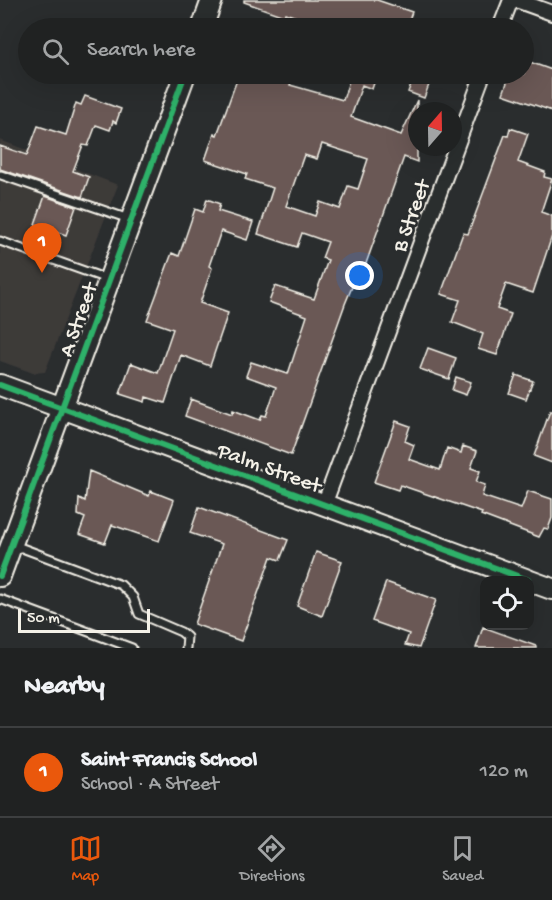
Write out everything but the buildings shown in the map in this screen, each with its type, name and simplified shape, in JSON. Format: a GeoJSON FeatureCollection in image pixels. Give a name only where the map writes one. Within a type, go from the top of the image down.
{"type":"FeatureCollection","features":[{"type":"Feature","properties":{"kind":"street"},"geometry":{"type":"LineString","coordinates":[[206,18],[212,0]]}},
{"type":"Feature","properties":{"kind":"street"},"geometry":{"type":"LineString","coordinates":[[504,18],[511,0]]}},
{"type":"Feature","properties":{"kind":"street"},"geometry":{"type":"LineString","coordinates":[[516,0],[552,14]]}},
{"type":"Feature","properties":{"kind":"street","name":"A Street"},"geometry":{"type":"LineString","coordinates":[[0,576],[181,84]]}},
{"type":"Feature","properties":{"kind":"street","name":"B Street"},"geometry":{"type":"LineString","coordinates":[[324,505],[479,84]]}},
{"type":"Feature","properties":{"kind":"street","name":"Palm Street"},"geometry":{"type":"LineString","coordinates":[[0,385],[516,576]]}},
{"type":"Feature","properties":{"kind":"street","name":"Palm Street"},"geometry":{"type":"LineString","coordinates":[[534,583],[552,589]]}},
{"type":"Feature","properties":{"kind":"lane"},"geometry":{"type":"LineString","coordinates":[[1,175],[131,220]]}},
{"type":"Feature","properties":{"kind":"lane"},"geometry":{"type":"LineString","coordinates":[[0,241],[109,280]]}},
{"type":"Feature","properties":{"kind":"lane"},"geometry":{"type":"LineString","coordinates":[[12,544],[121,585],[133,597],[139,614],[181,632],[187,637],[186,648]]}},
{"type":"Feature","properties":{"kind":"lane"},"geometry":{"type":"LineString","coordinates":[[0,599],[132,648]]}},
{"type":"Feature","properties":{"kind":"shaded area"},"geometry":{"type":"Polygon","coordinates":[[[0,140],[118,185],[45,372],[33,373],[0,361],[0,140]]]}},
{"type":"Feature","properties":{"kind":"cycle path"},"geometry":{"type":"LineString","coordinates":[[0,576],[181,84]]}},
{"type":"Feature","properties":{"kind":"cycle path"},"geometry":{"type":"LineString","coordinates":[[0,385],[517,576]]}},
{"type":"Feature","properties":{"kind":"place","name":"Saint Francis School"},"geometry":{"type":"Point","coordinates":[42,273]}}]}
